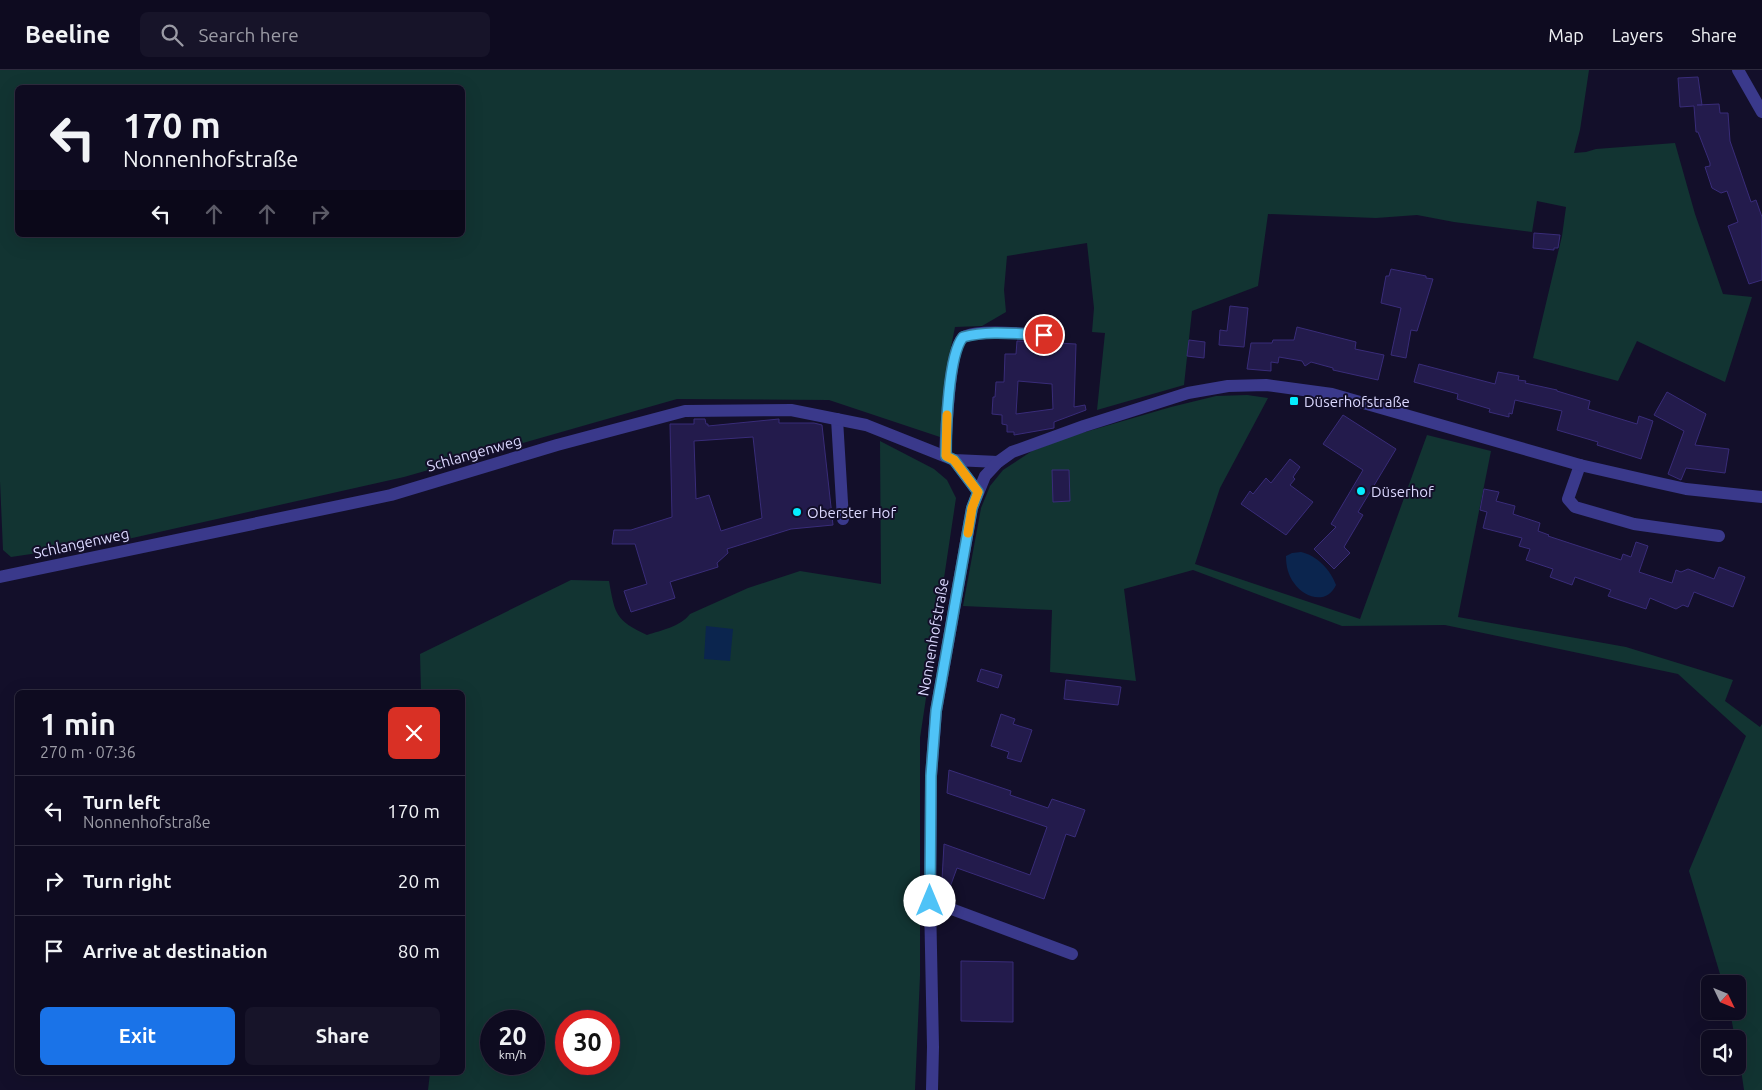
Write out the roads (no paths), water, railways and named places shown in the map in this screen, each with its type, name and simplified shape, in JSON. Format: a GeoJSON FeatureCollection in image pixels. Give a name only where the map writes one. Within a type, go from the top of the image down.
{"type":"FeatureCollection","features":[{"type":"Feature","properties":{"kind":"street"},"geometry":{"type":"LineString","coordinates":[[1738,70],[1762,112]]}},
{"type":"Feature","properties":{"kind":"street"},"geometry":{"type":"LineString","coordinates":[[978,492],[950,458],[950,388],[956,349],[963,337],[972,335],[998,333],[1044,335]]}},
{"type":"Feature","properties":{"kind":"street"},"geometry":{"type":"LineString","coordinates":[[950,458],[998,462],[1012,452],[1135,409],[1188,393],[1228,386],[1266,385],[1332,394],[1580,465],[1686,489],[1762,497]]}},
{"type":"Feature","properties":{"kind":"street","name":"Schlangenweg"},"geometry":{"type":"LineString","coordinates":[[0,577],[391,494],[558,445],[684,411],[791,410],[866,425],[950,458]]}},
{"type":"Feature","properties":{"kind":"street"},"geometry":{"type":"LineString","coordinates":[[837,419],[843,519]]}},
{"type":"Feature","properties":{"kind":"street","name":"Nonnenhofstraße"},"geometry":{"type":"LineString","coordinates":[[932,1090],[931,776],[936,711],[972,508],[985,476],[998,462]]}},
{"type":"Feature","properties":{"kind":"street"},"geometry":{"type":"LineString","coordinates":[[1580,465],[1568,499],[1575,507],[1634,524],[1719,536]]}},
{"type":"Feature","properties":{"kind":"street"},"geometry":{"type":"LineString","coordinates":[[930,901],[1072,954]]}},
{"type":"Feature","properties":{"kind":"water"},"geometry":{"type":"Polygon","coordinates":[[[1301,552],[1312,556],[1331,574],[1336,585],[1327,595],[1315,597],[1309,595],[1298,588],[1292,580],[1286,563],[1286,556],[1301,552]]]}},
{"type":"Feature","properties":{"kind":"water"},"geometry":{"type":"Polygon","coordinates":[[[706,626],[733,629],[730,661],[704,659],[706,626]]]}},
{"type":"Feature","properties":{"kind":"place","name":"Düserhofstraße"},"geometry":{"type":"Point","coordinates":[1294,401]}},
{"type":"Feature","properties":{"kind":"place","name":"Düserhof"},"geometry":{"type":"Point","coordinates":[1361,491]}},
{"type":"Feature","properties":{"kind":"place","name":"Oberster Hof"},"geometry":{"type":"Point","coordinates":[797,512]}}]}
